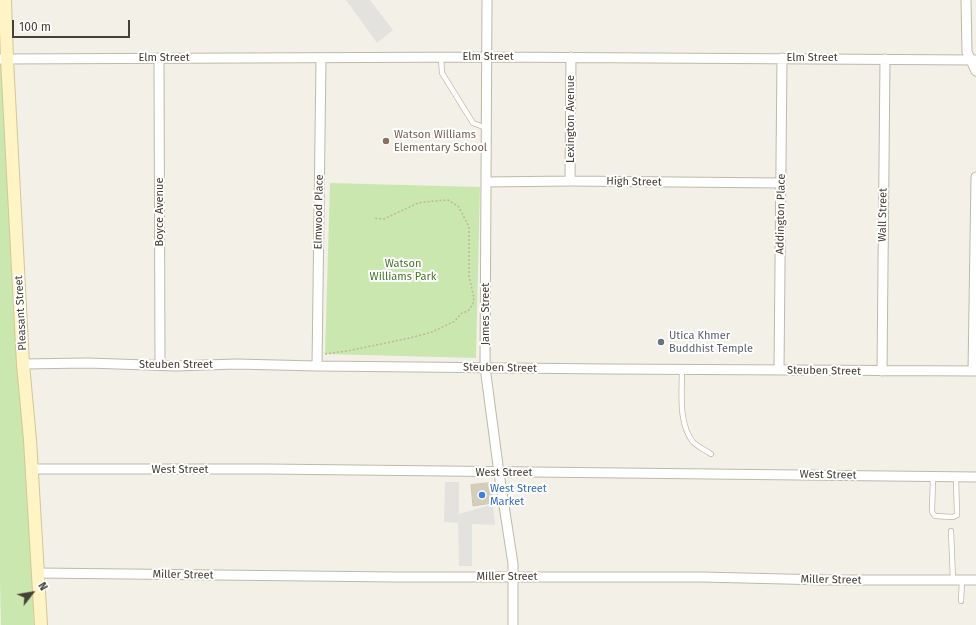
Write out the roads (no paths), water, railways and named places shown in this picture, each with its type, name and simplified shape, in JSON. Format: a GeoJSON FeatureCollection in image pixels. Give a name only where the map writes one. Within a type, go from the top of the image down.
{"type":"FeatureCollection","features":[{"type":"Feature","properties":{"kind":"street","name":"Pleasant Street"},"geometry":{"type":"LineString","coordinates":[[5,0],[3,59],[23,364],[32,469],[41,625]]}},
{"type":"Feature","properties":{"kind":"street","name":"James Street"},"geometry":{"type":"LineString","coordinates":[[487,0],[486,367],[499,473],[513,564],[513,625]]}},
{"type":"Feature","properties":{"kind":"street"},"geometry":{"type":"LineString","coordinates":[[966,0],[967,52],[974,60],[976,71]]}},
{"type":"Feature","properties":{"kind":"street","name":"Elm Street"},"geometry":{"type":"LineString","coordinates":[[3,59],[571,57],[974,60]]}},
{"type":"Feature","properties":{"kind":"street","name":"Lexington Avenue"},"geometry":{"type":"LineString","coordinates":[[570,181],[571,57]]}},
{"type":"Feature","properties":{"kind":"street","name":"Boyce Avenue"},"geometry":{"type":"LineString","coordinates":[[159,58],[160,365]]}},
{"type":"Feature","properties":{"kind":"street","name":"Elmwood Place"},"geometry":{"type":"LineString","coordinates":[[317,366],[321,58]]}},
{"type":"Feature","properties":{"kind":"street","name":"Addington Place"},"geometry":{"type":"LineString","coordinates":[[779,370],[782,58]]}},
{"type":"Feature","properties":{"kind":"street","name":"Wall Street"},"geometry":{"type":"LineString","coordinates":[[882,371],[885,59]]}},
{"type":"Feature","properties":{"kind":"street"},"geometry":{"type":"LineString","coordinates":[[975,371],[976,177]]}},
{"type":"Feature","properties":{"kind":"street","name":"High Street"},"geometry":{"type":"LineString","coordinates":[[486,182],[570,181],[781,183]]}},
{"type":"Feature","properties":{"kind":"street","name":"Steuben Street"},"geometry":{"type":"LineString","coordinates":[[23,364],[236,364],[682,370],[975,371]]}},
{"type":"Feature","properties":{"kind":"street","name":"West Street"},"geometry":{"type":"LineString","coordinates":[[32,469],[976,477]]}},
{"type":"Feature","properties":{"kind":"street","name":"Miller Street"},"geometry":{"type":"LineString","coordinates":[[38,573],[976,580]]}},
{"type":"Feature","properties":{"kind":"lane"},"geometry":{"type":"LineString","coordinates":[[441,57],[442,73],[473,123],[486,128]]}},
{"type":"Feature","properties":{"kind":"lane"},"geometry":{"type":"LineString","coordinates":[[682,370],[682,401],[685,430],[694,443],[711,454]]}},
{"type":"Feature","properties":{"kind":"lane"},"geometry":{"type":"LineString","coordinates":[[933,476],[932,512],[935,516],[953,517],[957,515],[956,477]]}},
{"type":"Feature","properties":{"kind":"lane"},"geometry":{"type":"LineString","coordinates":[[951,531],[952,580]]}},
{"type":"Feature","properties":{"kind":"lane"},"geometry":{"type":"LineString","coordinates":[[961,601],[962,581]]}},
{"type":"Feature","properties":{"kind":"place","name":"Watson Williams Elementary School"},"geometry":{"type":"Point","coordinates":[386,141]}},
{"type":"Feature","properties":{"kind":"place","name":"Utica Khmer Buddhist Temple"},"geometry":{"type":"Point","coordinates":[661,342]}},
{"type":"Feature","properties":{"kind":"place","name":"West Street Market"},"geometry":{"type":"Point","coordinates":[482,495]}},
{"type":"Feature","properties":{"kind":"park label","name":"Watson Williams Park"},"geometry":{"type":"Point","coordinates":[403,270]}}]}
